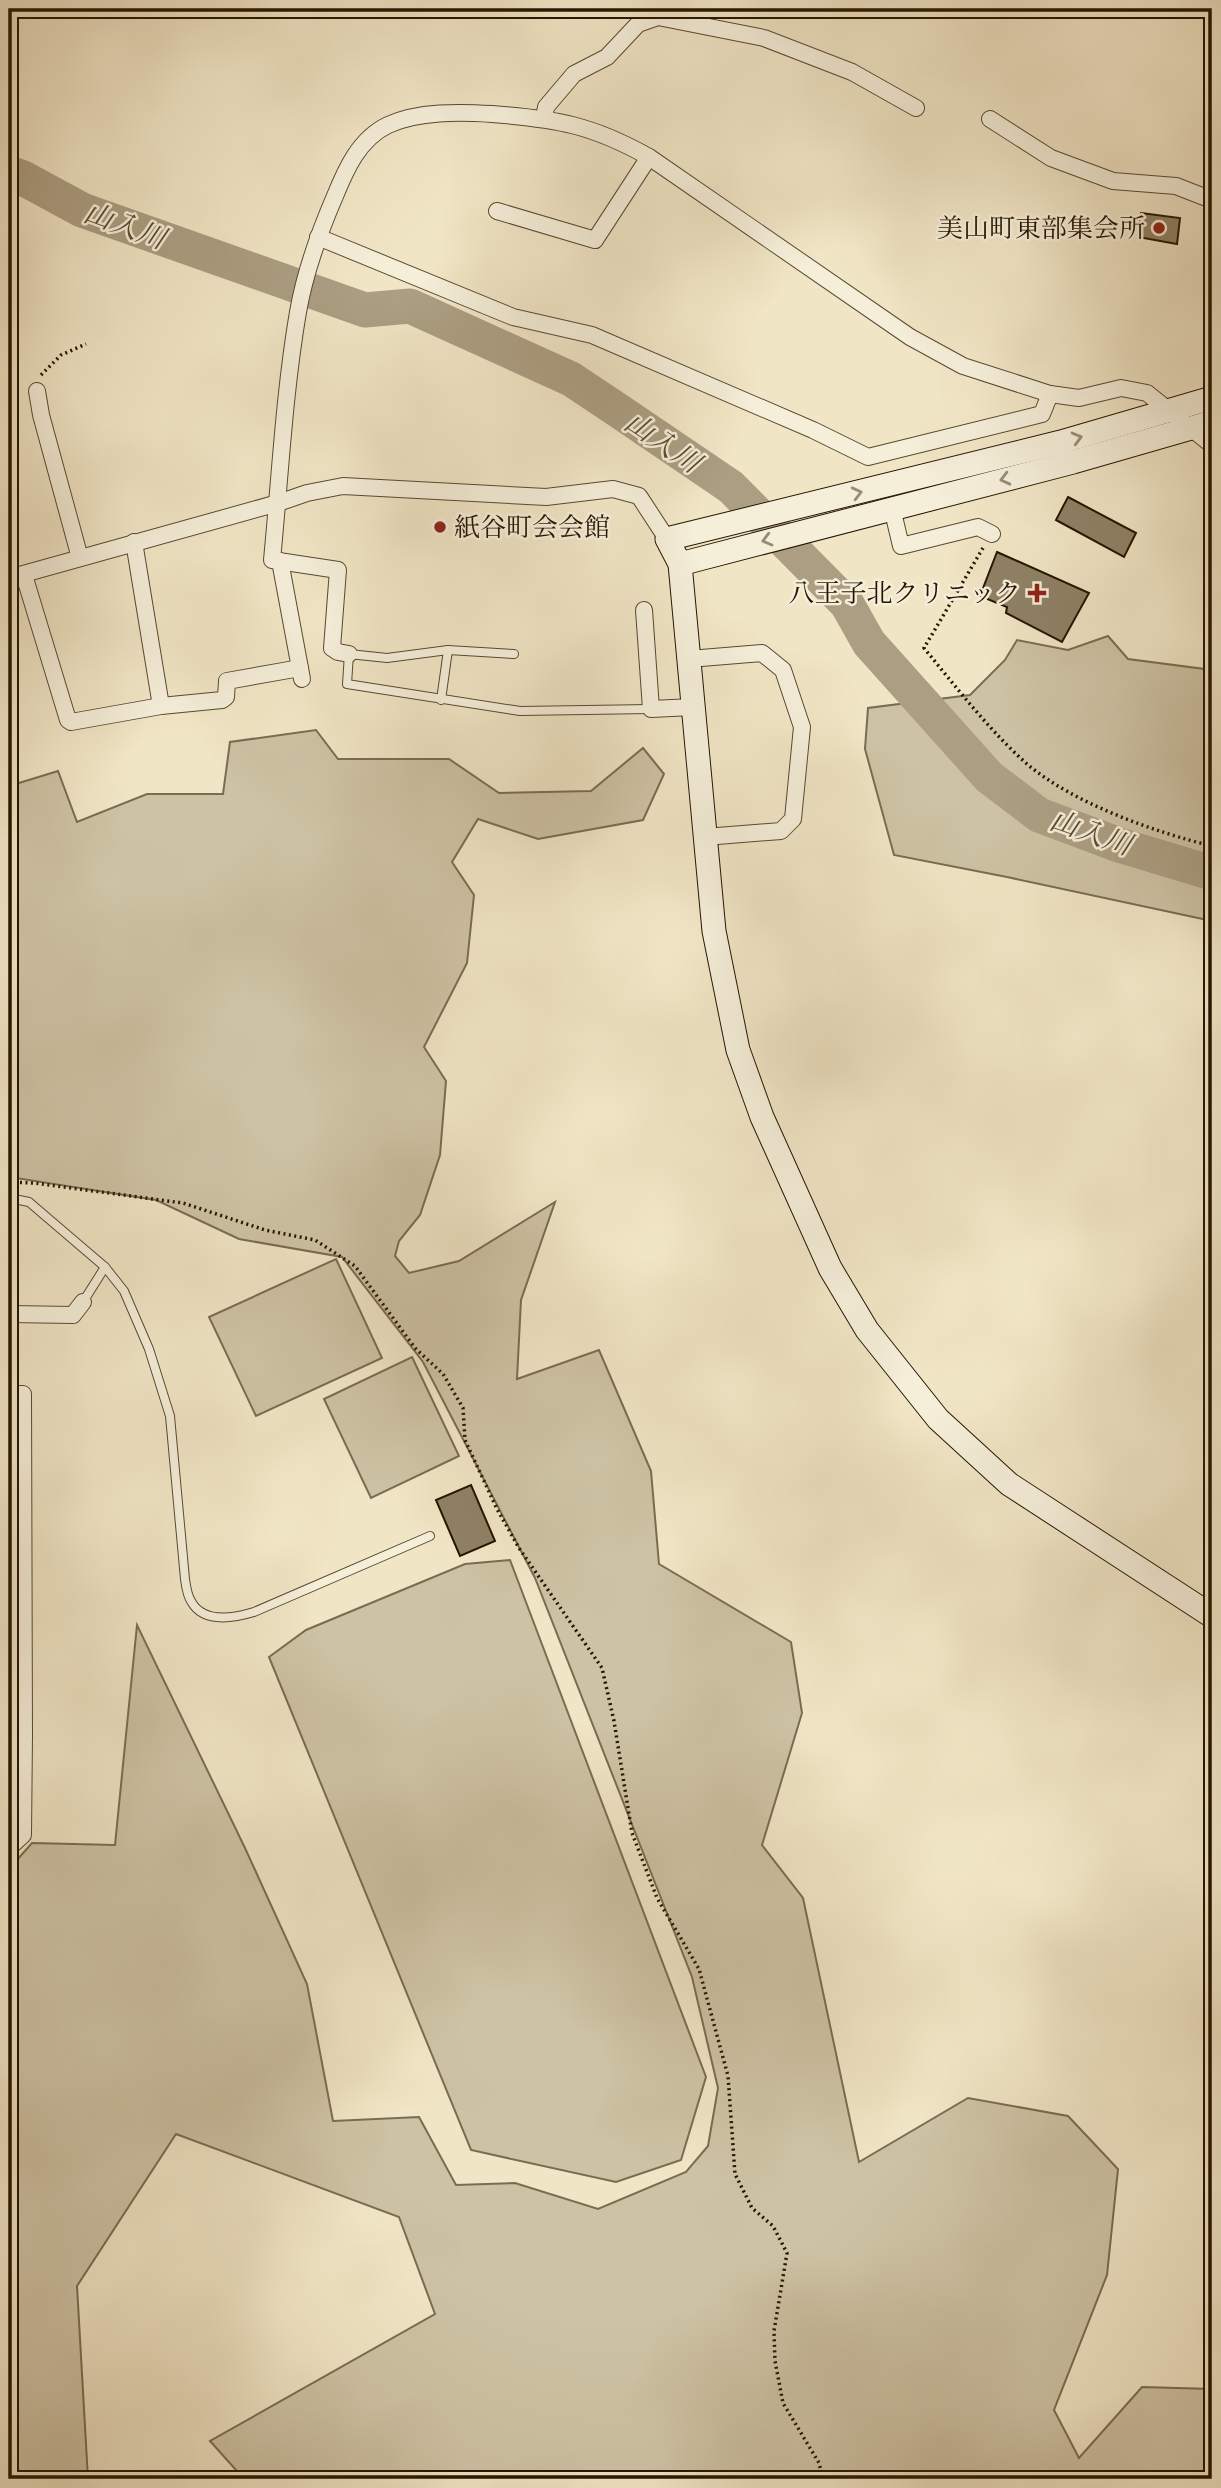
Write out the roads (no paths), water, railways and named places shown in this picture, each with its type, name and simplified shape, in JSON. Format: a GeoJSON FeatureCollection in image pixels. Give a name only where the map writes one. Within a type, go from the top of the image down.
{"type":"FeatureCollection","features":[{"type":"Feature","properties":{"kind":"street"},"geometry":{"type":"LineString","coordinates":[[544,118],[546,107],[574,74],[607,57],[638,24],[658,17],[764,38],[852,72],[916,108]]}},
{"type":"Feature","properties":{"kind":"street"},"geometry":{"type":"LineString","coordinates":[[349,654],[332,648],[338,570],[272,560],[298,311],[316,242],[345,172],[357,152],[371,137],[387,125],[409,119],[473,113],[544,118],[579,125],[618,140],[649,157],[910,337],[963,366],[1049,394],[1079,398],[1121,388],[1147,393],[1201,426],[1212,445]]}},
{"type":"Feature","properties":{"kind":"street"},"geometry":{"type":"LineString","coordinates":[[990,119],[1051,158],[1113,180],[1176,186],[1212,200]]}},
{"type":"Feature","properties":{"kind":"street"},"geometry":{"type":"LineString","coordinates":[[497,211],[595,240],[649,157]]}},
{"type":"Feature","properties":{"kind":"street"},"geometry":{"type":"LineString","coordinates":[[316,242],[513,317],[592,335],[813,430],[868,457],[1042,414],[1049,394]]}},
{"type":"Feature","properties":{"kind":"street"},"geometry":{"type":"LineString","coordinates":[[37,391],[41,415],[80,558]]}},
{"type":"Feature","properties":{"kind":"street"},"geometry":{"type":"LineString","coordinates":[[667,539],[1061,442],[1212,398]]}},
{"type":"Feature","properties":{"kind":"street"},"geometry":{"type":"LineString","coordinates":[[680,564],[1201,426]]}},
{"type":"Feature","properties":{"kind":"street"},"geometry":{"type":"LineString","coordinates":[[280,561],[301,673],[227,681],[228,692],[222,700],[161,706],[71,722],[68,720],[60,688],[16,577],[307,493],[343,486],[546,497],[613,489],[639,496],[680,564],[714,931],[738,1050],[762,1117],[830,1268],[867,1331],[939,1419],[1009,1484],[1212,1616]]}},
{"type":"Feature","properties":{"kind":"street"},"geometry":{"type":"LineString","coordinates":[[892,508],[901,545],[978,527],[992,534]]}},
{"type":"Feature","properties":{"kind":"street"},"geometry":{"type":"LineString","coordinates":[[134,542],[161,706]]}},
{"type":"Feature","properties":{"kind":"street"},"geometry":{"type":"LineString","coordinates":[[645,610],[651,709],[693,708]]}},
{"type":"Feature","properties":{"kind":"street"},"geometry":{"type":"LineString","coordinates":[[689,659],[762,653],[783,670],[802,727],[793,819],[781,831],[705,837]]}},
{"type":"Feature","properties":{"kind":"street"},"geometry":{"type":"LineString","coordinates":[[9,1314],[73,1315],[83,1302]]}},
{"type":"Feature","properties":{"kind":"street"},"geometry":{"type":"LineString","coordinates":[[9,1394],[23,1394],[16,1735],[23,1835],[9,1848]]}},
{"type":"Feature","properties":{"kind":"lane"},"geometry":{"type":"LineString","coordinates":[[441,700],[448,650]]}},
{"type":"Feature","properties":{"kind":"lane"},"geometry":{"type":"LineString","coordinates":[[514,654],[448,650],[387,658],[349,654],[347,684],[520,710],[651,709]]}},
{"type":"Feature","properties":{"kind":"lane"},"geometry":{"type":"LineString","coordinates":[[9,1198],[29,1202],[105,1267],[124,1291],[149,1349],[170,1416],[185,1579],[190,1601],[202,1614],[234,1619],[430,1536]]}},
{"type":"Feature","properties":{"kind":"lane"},"geometry":{"type":"LineString","coordinates":[[83,1302],[105,1267]]}},
{"type":"Feature","properties":{"kind":"waterway","name":"山入川"},"geometry":{"type":"LineString","coordinates":[[9,173],[82,210],[365,310],[410,306],[571,379],[731,487],[847,604],[869,643],[989,777],[1039,815],[1119,845],[1212,873]]}},
{"type":"Feature","properties":{"kind":"place","name":"美山町東部集会所"},"geometry":{"type":"Point","coordinates":[1159,228]}},
{"type":"Feature","properties":{"kind":"place","name":"紙谷町会会館"},"geometry":{"type":"Point","coordinates":[440,527]}},
{"type":"Feature","properties":{"kind":"place","name":"八王子北クリニック"},"geometry":{"type":"Point","coordinates":[1037,593]}}]}
